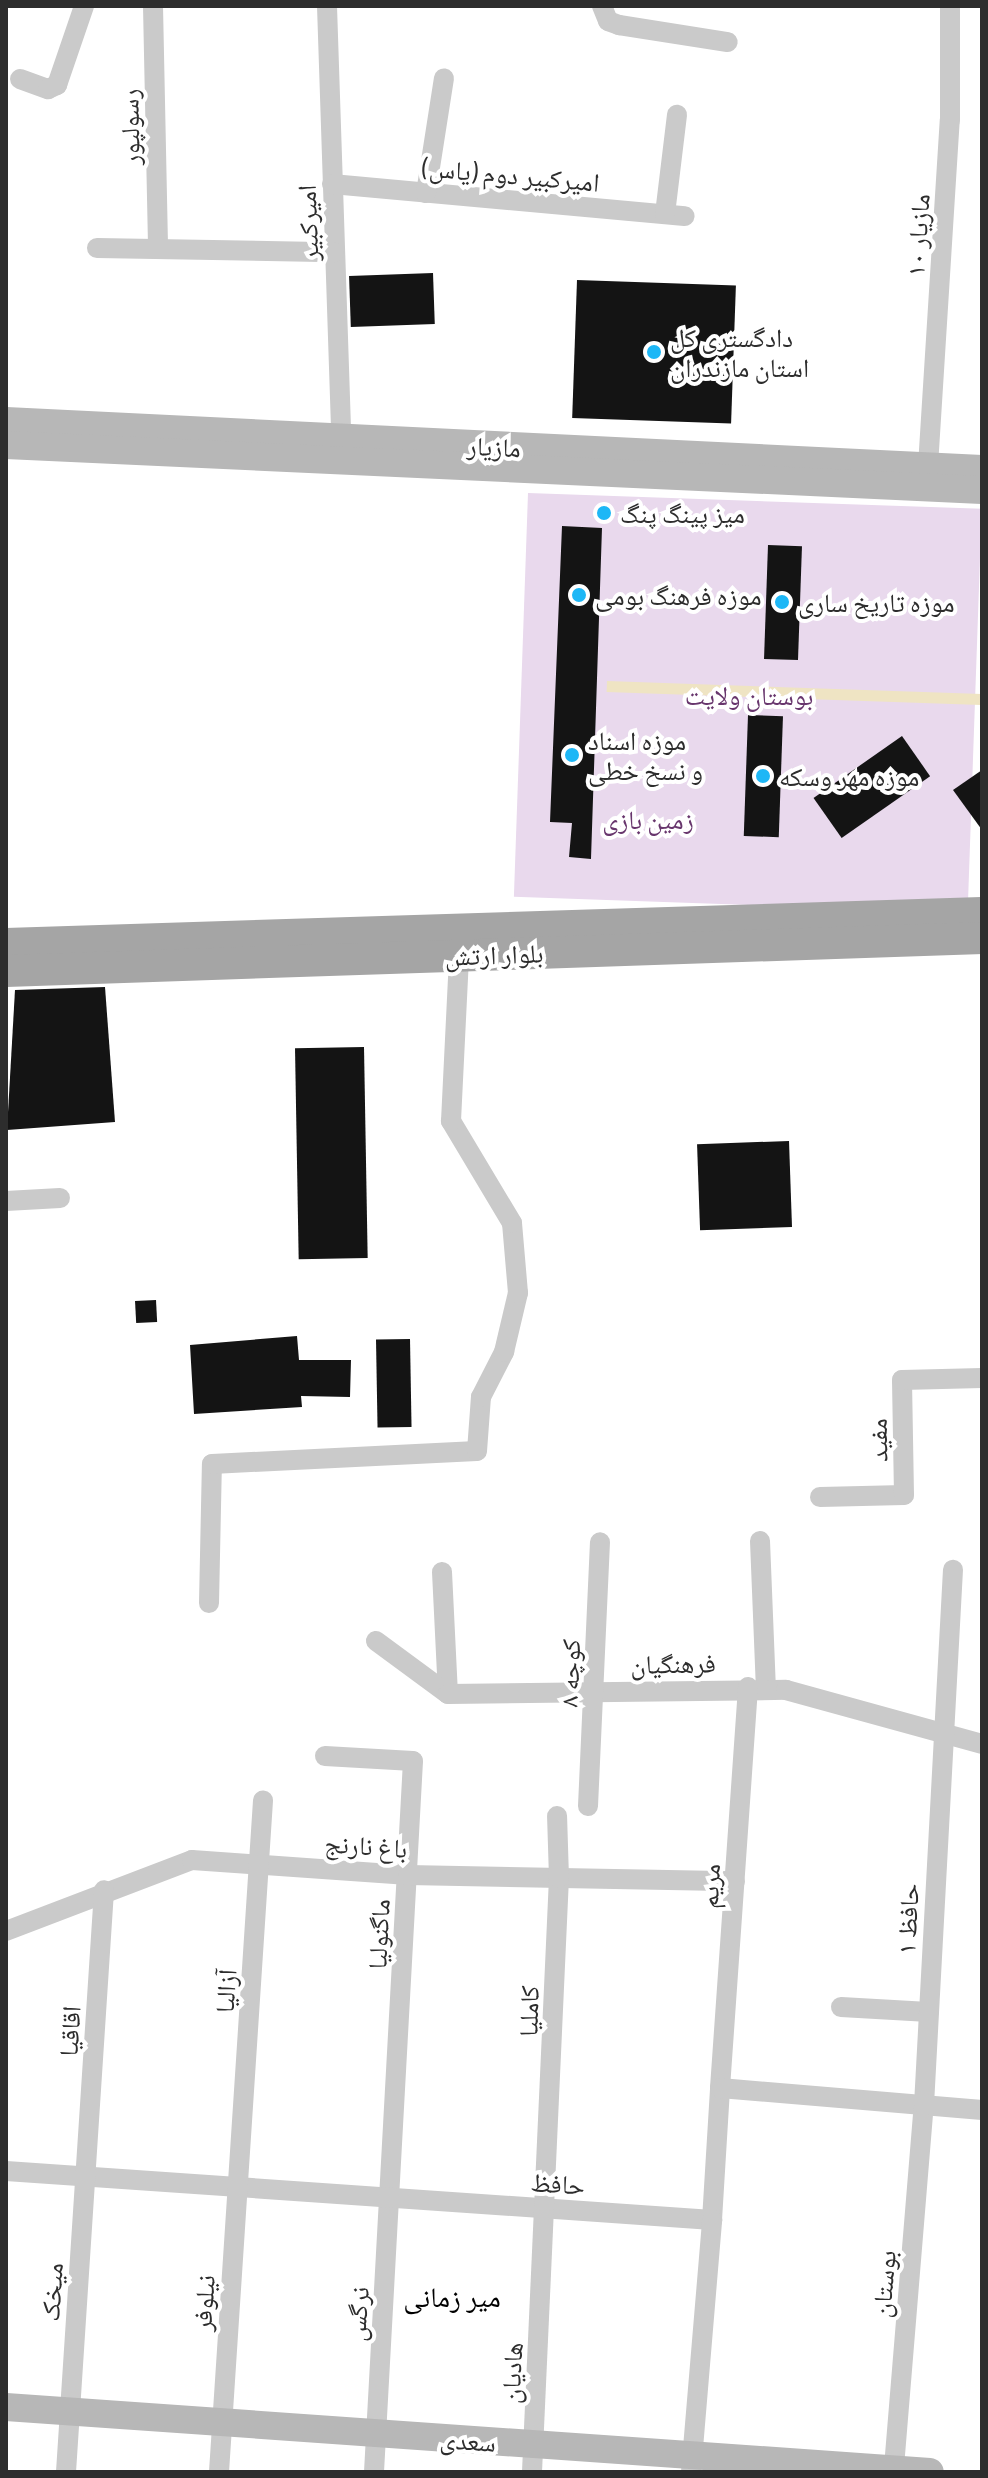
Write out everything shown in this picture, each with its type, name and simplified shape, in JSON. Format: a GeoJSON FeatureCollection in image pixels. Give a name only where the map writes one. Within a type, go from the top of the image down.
{"type":"FeatureCollection","features":[{"type":"Feature","properties":{"kind":"main road","name":"مازیار"},"geometry":{"type":"LineString","coordinates":[[6,421],[341,439],[532,459],[982,490]]}},
{"type":"Feature","properties":{"kind":"main road","name":"مازیار"},"geometry":{"type":"LineString","coordinates":[[6,445],[982,469]]}},
{"type":"Feature","properties":{"kind":"main road","name":"بلوار ارتش"},"geometry":{"type":"LineString","coordinates":[[459,942],[982,913]]}},
{"type":"Feature","properties":{"kind":"main road","name":"بلوار ارتش"},"geometry":{"type":"LineString","coordinates":[[6,944],[324,946],[982,938]]}},
{"type":"Feature","properties":{"kind":"main road","name":"بلوار ارتش"},"geometry":{"type":"LineString","coordinates":[[6,971],[324,946]]}},
{"type":"Feature","properties":{"kind":"main road","name":"سعدی"},"geometry":{"type":"LineString","coordinates":[[6,2407],[375,2434],[532,2458],[894,2467],[930,2472]]}},
{"type":"Feature","properties":{"kind":"street"},"geometry":{"type":"LineString","coordinates":[[20,79],[54,89],[84,6]]}},
{"type":"Feature","properties":{"kind":"street","name":"رسولپور"},"geometry":{"type":"LineString","coordinates":[[153,6],[158,246]]}},
{"type":"Feature","properties":{"kind":"street","name":"امیرکبیر"},"geometry":{"type":"LineString","coordinates":[[327,6],[341,439]]}},
{"type":"Feature","properties":{"kind":"street"},"geometry":{"type":"LineString","coordinates":[[602,6],[608,21],[619,25],[728,42]]}},
{"type":"Feature","properties":{"kind":"street","name":"مازیار ١٠"},"geometry":{"type":"LineString","coordinates":[[928,466],[950,120],[950,6]]}},
{"type":"Feature","properties":{"kind":"street"},"geometry":{"type":"LineString","coordinates":[[426,193],[444,78]]}},
{"type":"Feature","properties":{"kind":"street","name":"امیرکبیر دوم (یاس)"},"geometry":{"type":"LineString","coordinates":[[332,184],[675,215],[677,115]]}},
{"type":"Feature","properties":{"kind":"street"},"geometry":{"type":"LineString","coordinates":[[97,248],[158,246],[334,252]]}},
{"type":"Feature","properties":{"kind":"street"},"geometry":{"type":"LineString","coordinates":[[209,1603],[212,1464],[477,1451],[481,1397],[504,1352],[518,1293],[512,1223],[451,1121],[459,942]]}},
{"type":"Feature","properties":{"kind":"street"},"geometry":{"type":"LineString","coordinates":[[6,1201],[60,1198]]}},
{"type":"Feature","properties":{"kind":"street","name":"مفید"},"geometry":{"type":"LineString","coordinates":[[820,1497],[904,1495],[902,1380],[982,1378]]}},
{"type":"Feature","properties":{"kind":"street","name":"مریم"},"geometry":{"type":"LineString","coordinates":[[720,2088],[735,1881],[757,1688],[760,1541]]}},
{"type":"Feature","properties":{"kind":"street","name":"کوچه ۸"},"geometry":{"type":"LineString","coordinates":[[588,1806],[600,1542]]}},
{"type":"Feature","properties":{"kind":"street","name":"حافظ ۱"},"geometry":{"type":"LineString","coordinates":[[924,2105],[953,1570]]}},
{"type":"Feature","properties":{"kind":"street"},"geometry":{"type":"LineString","coordinates":[[442,1572],[448,1694]]}},
{"type":"Feature","properties":{"kind":"street"},"geometry":{"type":"LineString","coordinates":[[376,1641],[448,1694]]}},
{"type":"Feature","properties":{"kind":"street","name":"فرهنگیان"},"geometry":{"type":"LineString","coordinates":[[448,1694],[757,1688],[982,1744]]}},
{"type":"Feature","properties":{"kind":"street","name":"ماگنولیا"},"geometry":{"type":"LineString","coordinates":[[325,1756],[413,1761],[391,2197]]}},
{"type":"Feature","properties":{"kind":"street","name":"آزالیا"},"geometry":{"type":"LineString","coordinates":[[238,2187],[263,1800]]}},
{"type":"Feature","properties":{"kind":"street","name":"کاملیا"},"geometry":{"type":"LineString","coordinates":[[546,2208],[559,1878],[557,1816]]}},
{"type":"Feature","properties":{"kind":"street","name":"باغ نارنج"},"geometry":{"type":"LineString","coordinates":[[6,1931],[104,1890],[192,1860],[408,1875],[735,1881]]}},
{"type":"Feature","properties":{"kind":"street","name":"اقاقیا"},"geometry":{"type":"LineString","coordinates":[[85,2176],[104,1890]]}},
{"type":"Feature","properties":{"kind":"street"},"geometry":{"type":"LineString","coordinates":[[841,2007],[929,2012]]}},
{"type":"Feature","properties":{"kind":"street"},"geometry":{"type":"LineString","coordinates":[[691,2464],[720,2088],[982,2110]]}},
{"type":"Feature","properties":{"kind":"street","name":"بوستان"},"geometry":{"type":"LineString","coordinates":[[894,2467],[924,2105]]}},
{"type":"Feature","properties":{"kind":"street","name":"حافظ"},"geometry":{"type":"LineString","coordinates":[[6,2171],[712,2220]]}},
{"type":"Feature","properties":{"kind":"street","name":"میخک"},"geometry":{"type":"LineString","coordinates":[[66,2472],[85,2176]]}},
{"type":"Feature","properties":{"kind":"street","name":"نیلوفر"},"geometry":{"type":"LineString","coordinates":[[219,2472],[238,2187]]}},
{"type":"Feature","properties":{"kind":"street","name":"نرگس"},"geometry":{"type":"LineString","coordinates":[[374,2472],[391,2197]]}},
{"type":"Feature","properties":{"kind":"street","name":"هادیان"},"geometry":{"type":"LineString","coordinates":[[532,2458],[546,2208]]}},
{"type":"Feature","properties":{"kind":"green space","name":"بوستان ولایت"},"geometry":{"type":"Polygon","coordinates":[[[528,493],[982,509],[968,913],[514,897],[528,493]]]}},
{"type":"Feature","properties":{"kind":"shaded area"},"geometry":{"type":"Polygon","coordinates":[[[607,681],[982,694],[981,705],[607,692],[607,681]]]}},
{"type":"Feature","properties":{"kind":"building"},"geometry":{"type":"Polygon","coordinates":[[[433,273],[435,324],[351,327],[349,276],[433,273]]]}},
{"type":"Feature","properties":{"kind":"building","name":"دادگستری کل استان مازندران"},"geometry":{"type":"Polygon","coordinates":[[[577,280],[736,286],[731,423],[572,418],[577,280]]]}},
{"type":"Feature","properties":{"kind":"building"},"geometry":{"type":"Polygon","coordinates":[[[562,526],[602,528],[591,859],[569,857],[572,823],[550,822],[562,526]]]}},
{"type":"Feature","properties":{"kind":"building","name":"موزه تاریخ ساری"},"geometry":{"type":"Polygon","coordinates":[[[768,545],[802,546],[798,660],[764,659],[768,545]]]}},
{"type":"Feature","properties":{"kind":"building","name":"موزه مهر وسکه"},"geometry":{"type":"Polygon","coordinates":[[[748,715],[783,716],[779,837],[744,836],[748,715]]]}},
{"type":"Feature","properties":{"kind":"building"},"geometry":{"type":"Polygon","coordinates":[[[902,736],[930,776],[842,838],[814,798],[902,736]]]}},
{"type":"Feature","properties":{"kind":"building"},"geometry":{"type":"Polygon","coordinates":[[[982,770],[982,830],[953,790],[982,770]]]}},
{"type":"Feature","properties":{"kind":"building"},"geometry":{"type":"Polygon","coordinates":[[[105,987],[115,1122],[7,1130],[15,990],[105,987]]]}},
{"type":"Feature","properties":{"kind":"building"},"geometry":{"type":"Polygon","coordinates":[[[364,1047],[368,1258],[299,1259],[295,1048],[364,1047]]]}},
{"type":"Feature","properties":{"kind":"building"},"geometry":{"type":"Polygon","coordinates":[[[789,1141],[792,1227],[700,1230],[697,1144],[789,1141]]]}},
{"type":"Feature","properties":{"kind":"building"},"geometry":{"type":"Polygon","coordinates":[[[156,1300],[157,1322],[136,1323],[135,1301],[156,1300]]]}},
{"type":"Feature","properties":{"kind":"building"},"geometry":{"type":"Polygon","coordinates":[[[297,1336],[299,1360],[351,1360],[350,1397],[301,1396],[302,1407],[194,1414],[190,1345],[297,1336]]]}},
{"type":"Feature","properties":{"kind":"building"},"geometry":{"type":"Polygon","coordinates":[[[410,1339],[412,1427],[378,1428],[376,1340],[410,1339]]]}},
{"type":"Feature","properties":{"kind":"place","name":"دادگستری کل استان مازندران"},"geometry":{"type":"Point","coordinates":[654,352]}},
{"type":"Feature","properties":{"kind":"place","name":"میز پینگ پنگ"},"geometry":{"type":"Point","coordinates":[604,513]}},
{"type":"Feature","properties":{"kind":"place","name":"موزه فرهنگ بومی"},"geometry":{"type":"Point","coordinates":[579,595]}},
{"type":"Feature","properties":{"kind":"place","name":"موزه تاریخ ساری"},"geometry":{"type":"Point","coordinates":[782,602]}},
{"type":"Feature","properties":{"kind":"place","name":"موزه اسناد و نسخ خطی"},"geometry":{"type":"Point","coordinates":[572,755]}},
{"type":"Feature","properties":{"kind":"place","name":"موزه مهر وسکه"},"geometry":{"type":"Point","coordinates":[763,776]}},
{"type":"Feature","properties":{"kind":"district","name":"میر زمانی"},"geometry":{"type":"Point","coordinates":[452,2296]}},
{"type":"Feature","properties":{"kind":"park label","name":"زمین بازی"},"geometry":{"type":"Point","coordinates":[648,819]}}]}
